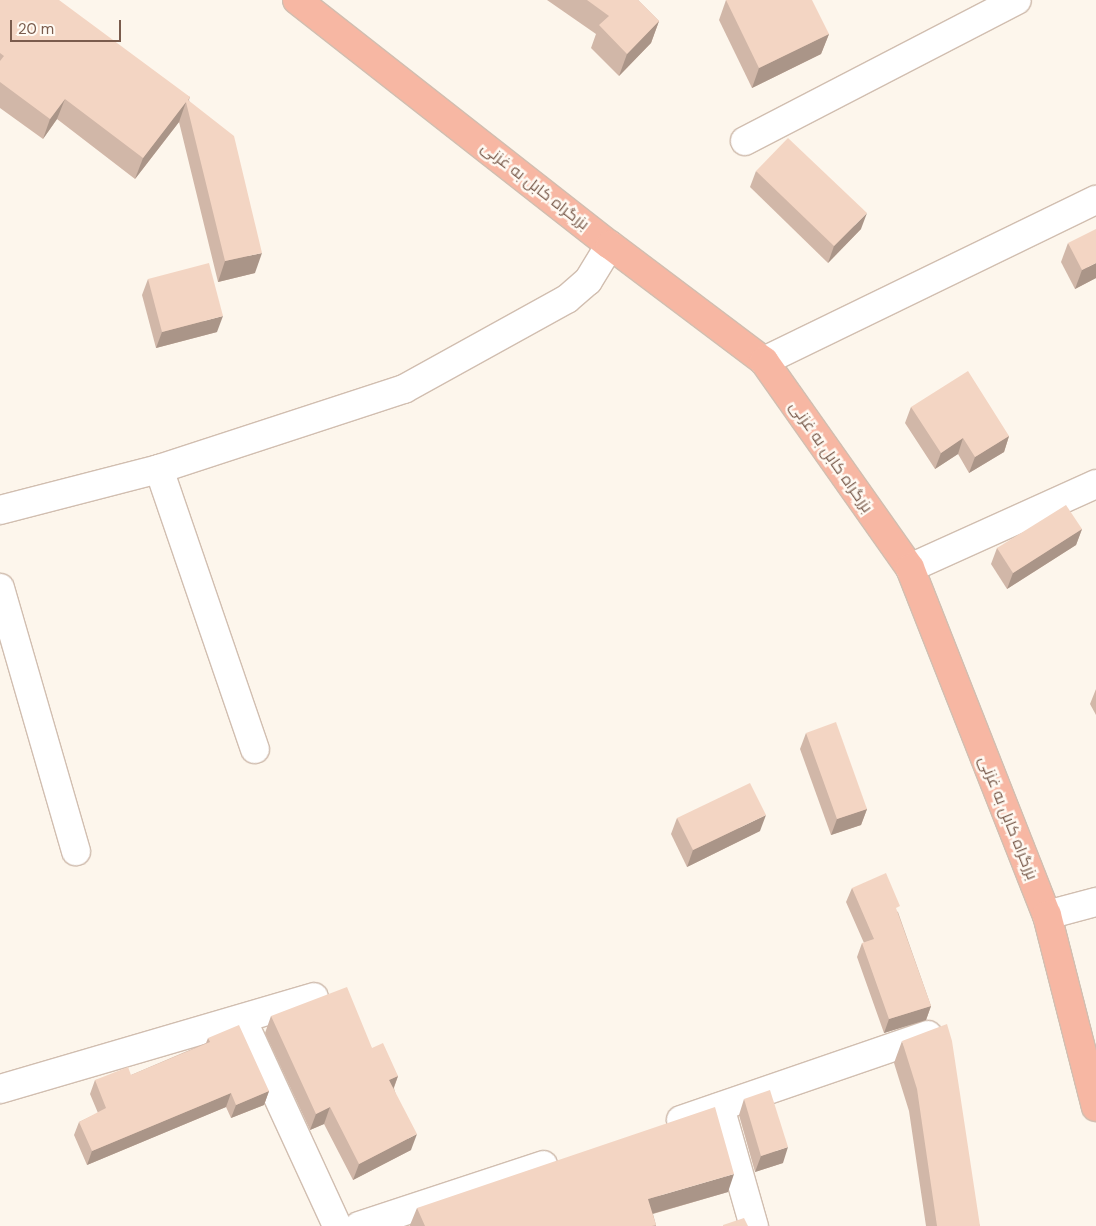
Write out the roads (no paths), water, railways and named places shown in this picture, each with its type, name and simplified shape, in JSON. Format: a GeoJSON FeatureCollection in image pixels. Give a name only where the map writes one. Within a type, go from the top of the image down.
{"type":"FeatureCollection","features":[{"type":"Feature","properties":{"kind":"highway","name":"بزرگراه کابل به غزنی"},"geometry":{"type":"LineString","coordinates":[[297,0],[610,245],[764,361],[910,568],[1047,915],[1096,1107]]}},
{"type":"Feature","properties":{"kind":"street"},"geometry":{"type":"LineString","coordinates":[[745,141],[1017,0]]}},
{"type":"Feature","properties":{"kind":"street"},"geometry":{"type":"LineString","coordinates":[[764,361],[1096,200]]}},
{"type":"Feature","properties":{"kind":"street"},"geometry":{"type":"LineString","coordinates":[[0,510],[160,469],[404,389],[567,299],[588,281],[610,245]]}},
{"type":"Feature","properties":{"kind":"street"},"geometry":{"type":"LineString","coordinates":[[160,469],[255,749]]}},
{"type":"Feature","properties":{"kind":"street"},"geometry":{"type":"LineString","coordinates":[[910,568],[1096,484]]}},
{"type":"Feature","properties":{"kind":"street"},"geometry":{"type":"LineString","coordinates":[[0,588],[76,852]]}},
{"type":"Feature","properties":{"kind":"street"},"geometry":{"type":"LineString","coordinates":[[1047,915],[1096,902]]}},
{"type":"Feature","properties":{"kind":"street"},"geometry":{"type":"LineString","coordinates":[[0,1089],[242,1020],[314,997]]}},
{"type":"Feature","properties":{"kind":"street"},"geometry":{"type":"LineString","coordinates":[[242,1020],[337,1226]]}},
{"type":"Feature","properties":{"kind":"street"},"geometry":{"type":"LineString","coordinates":[[656,1128],[928,1035]]}},
{"type":"Feature","properties":{"kind":"street"},"geometry":{"type":"LineString","coordinates":[[720,1107],[754,1226]]}},
{"type":"Feature","properties":{"kind":"street"},"geometry":{"type":"LineString","coordinates":[[359,1226],[563,1159]]}}]}
